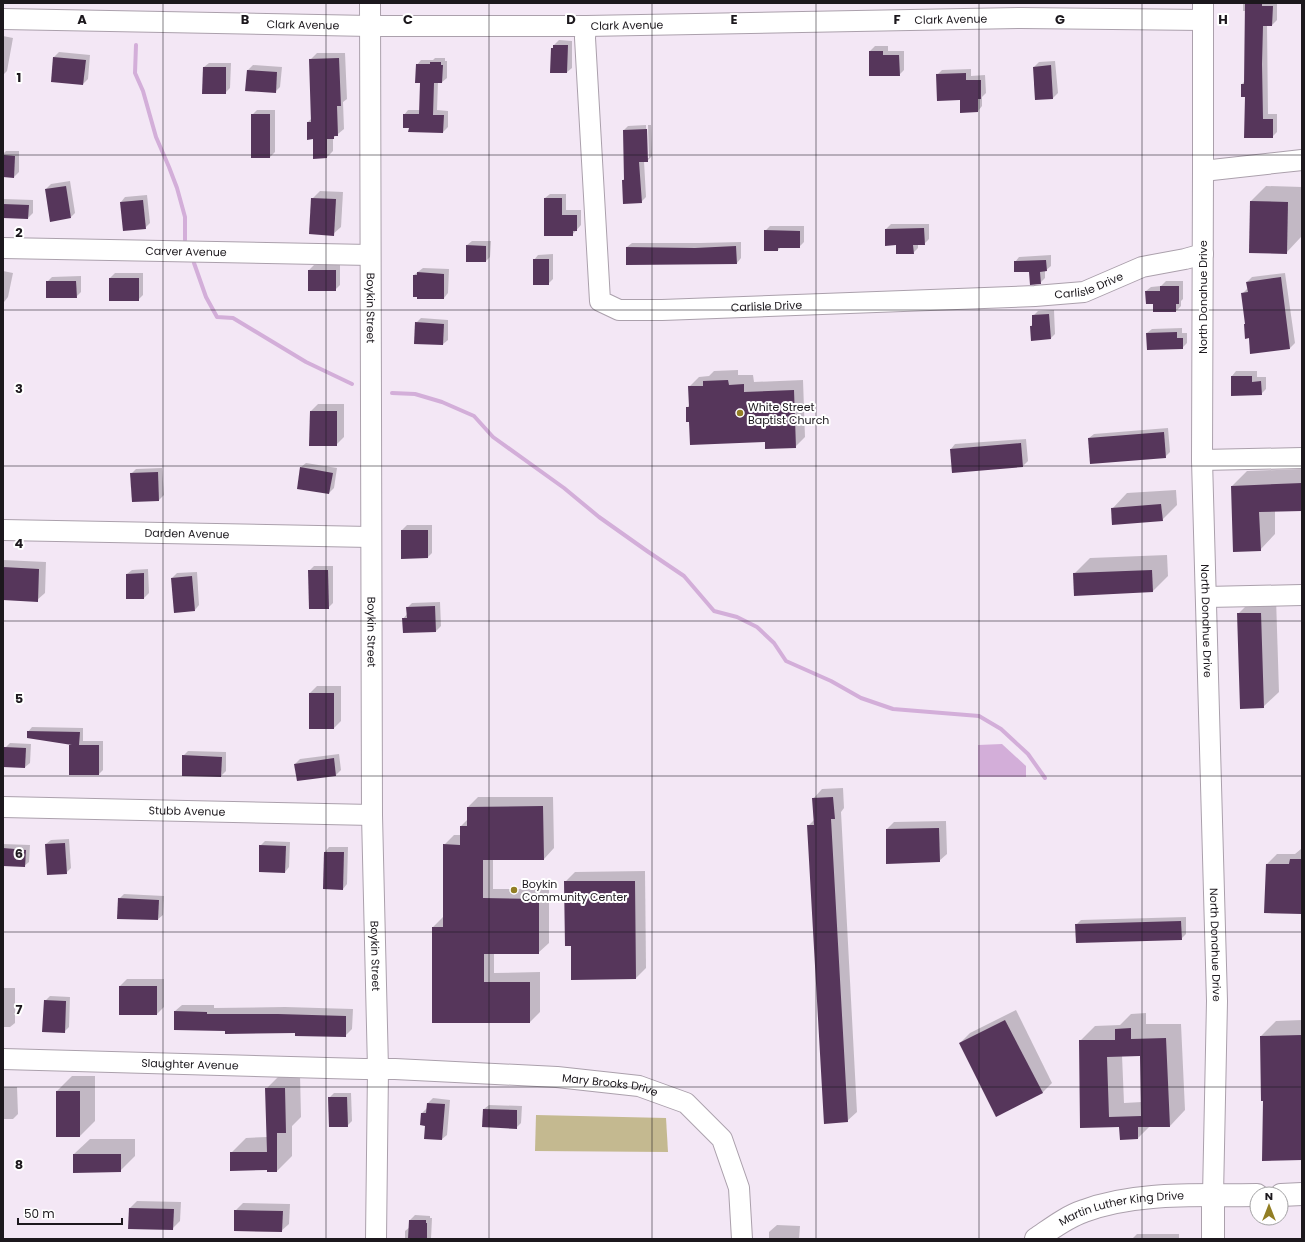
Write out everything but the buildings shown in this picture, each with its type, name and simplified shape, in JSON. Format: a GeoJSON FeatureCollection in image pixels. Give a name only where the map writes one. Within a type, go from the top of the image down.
{"type":"FeatureCollection","features":[{"type":"Feature","properties":{"kind":"main road"},"geometry":{"type":"LineString","coordinates":[[1289,1195],[1302,1194]]}},
{"type":"Feature","properties":{"kind":"main road","name":"Martin Luther King Drive"},"geometry":{"type":"LineString","coordinates":[[1036,1239],[1058,1224],[1082,1212],[1108,1204],[1134,1199],[1249,1195]]}},
{"type":"Feature","properties":{"kind":"main road","name":"North Donahue Drive"},"geometry":{"type":"LineString","coordinates":[[1213,1196],[1213,1239]]}},
{"type":"Feature","properties":{"kind":"street","name":"Boykin Street"},"geometry":{"type":"LineString","coordinates":[[370,3],[370,537],[372,815],[378,1069],[376,1239]]}},
{"type":"Feature","properties":{"kind":"street","name":"Clark Avenue"},"geometry":{"type":"LineString","coordinates":[[3,19],[370,26],[586,26],[1021,10],[1203,12]]}},
{"type":"Feature","properties":{"kind":"street","name":"North Donahue Drive"},"geometry":{"type":"LineString","coordinates":[[1203,12],[1204,171],[1202,460],[1217,1001],[1213,1196]]}},
{"type":"Feature","properties":{"kind":"street","name":"Carlisle Drive"},"geometry":{"type":"LineString","coordinates":[[586,26],[585,38],[600,301],[619,310],[662,310],[1035,296],[1084,292],[1142,267],[1203,254]]}},
{"type":"Feature","properties":{"kind":"street"},"geometry":{"type":"LineString","coordinates":[[1204,171],[1302,160]]}},
{"type":"Feature","properties":{"kind":"street","name":"Carver Avenue"},"geometry":{"type":"LineString","coordinates":[[3,248],[370,255]]}},
{"type":"Feature","properties":{"kind":"street"},"geometry":{"type":"LineString","coordinates":[[1202,460],[1302,458]]}},
{"type":"Feature","properties":{"kind":"street","name":"Darden Avenue"},"geometry":{"type":"LineString","coordinates":[[3,530],[370,537]]}},
{"type":"Feature","properties":{"kind":"street"},"geometry":{"type":"LineString","coordinates":[[1206,597],[1302,595]]}},
{"type":"Feature","properties":{"kind":"street","name":"Stubb Avenue"},"geometry":{"type":"LineString","coordinates":[[3,807],[372,815]]}},
{"type":"Feature","properties":{"kind":"street","name":"Slaughter Avenue"},"geometry":{"type":"LineString","coordinates":[[3,1059],[378,1069]]}},
{"type":"Feature","properties":{"kind":"street","name":"Mary Brooks Drive"},"geometry":{"type":"LineString","coordinates":[[378,1069],[557,1076],[639,1086],[686,1103],[722,1139],[738,1188],[742,1239]]}},
{"type":"Feature","properties":{"kind":"shaded area"},"geometry":{"type":"Polygon","coordinates":[[[1002,744],[1026,766],[1026,777],[978,777],[978,745],[1002,744]]]}},
{"type":"Feature","properties":{"kind":"shaded area"},"geometry":{"type":"Polygon","coordinates":[[[536,1115],[666,1118],[668,1152],[535,1151],[536,1115]]]}},
{"type":"Feature","properties":{"kind":"waterway"},"geometry":{"type":"LineString","coordinates":[[136,45],[135,73],[143,91],[156,137],[177,188],[185,217],[185,240]]}},
{"type":"Feature","properties":{"kind":"waterway"},"geometry":{"type":"LineString","coordinates":[[194,263],[206,297],[217,317],[233,318],[306,362],[352,384]]}},
{"type":"Feature","properties":{"kind":"waterway"},"geometry":{"type":"LineString","coordinates":[[392,393],[415,394],[442,402],[474,416],[493,437],[564,488],[599,517],[684,576],[714,611],[737,617],[757,627],[774,643],[786,661],[831,681],[861,698],[893,709],[979,716],[1001,729],[1028,754],[1045,778]]}},
{"type":"Feature","properties":{"kind":"place","name":"White Street Baptist Church"},"geometry":{"type":"Point","coordinates":[740,413]}},
{"type":"Feature","properties":{"kind":"place","name":"Boykin Community Center"},"geometry":{"type":"Point","coordinates":[514,890]}}]}
